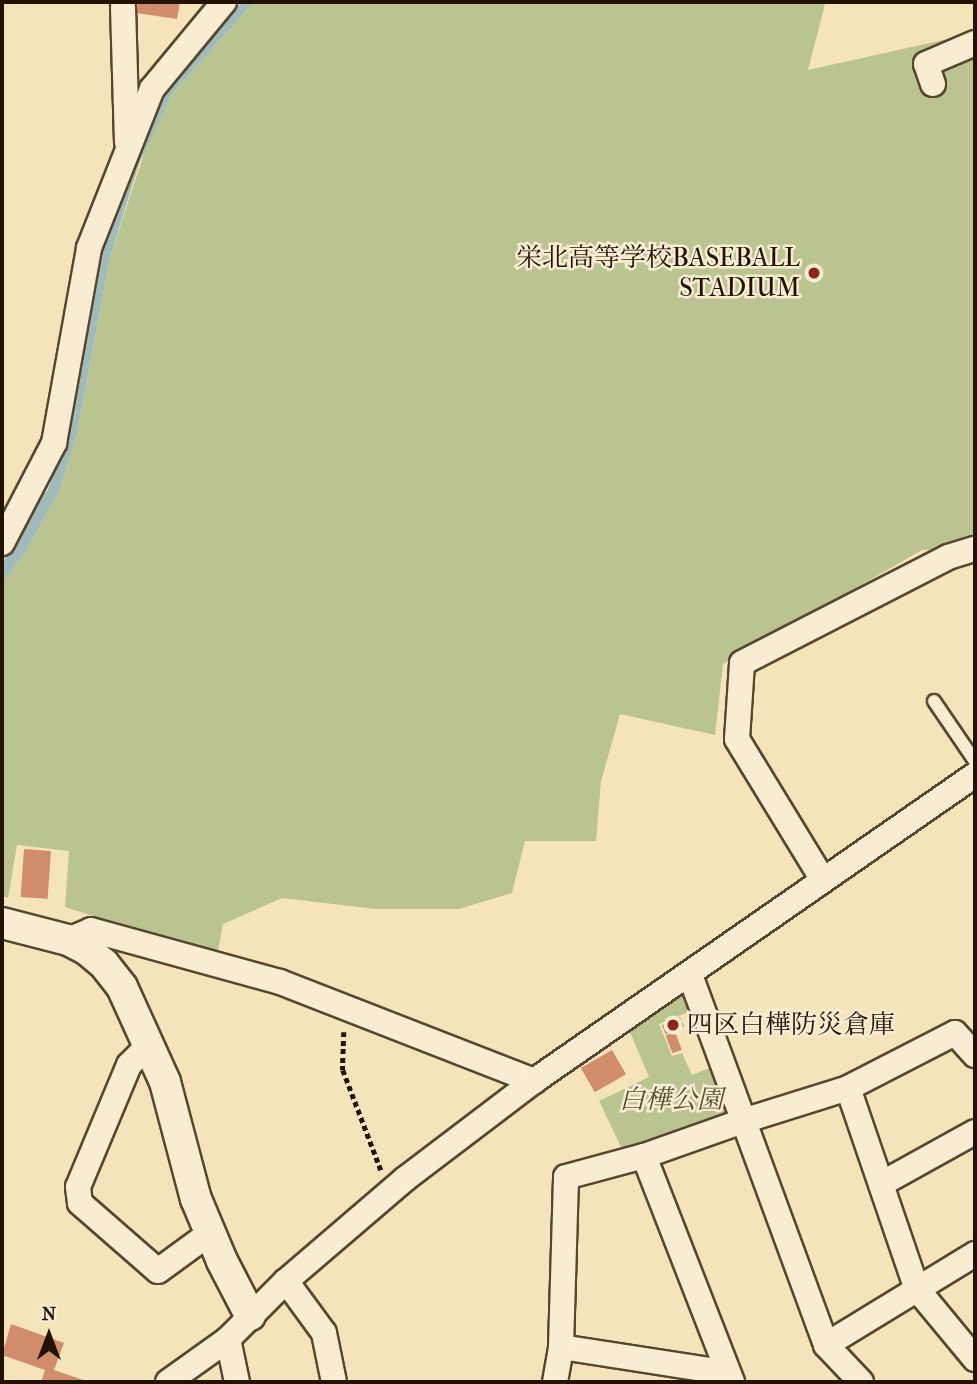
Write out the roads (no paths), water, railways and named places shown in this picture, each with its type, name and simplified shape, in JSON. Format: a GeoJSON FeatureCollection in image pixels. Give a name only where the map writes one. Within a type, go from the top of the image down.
{"type":"FeatureCollection","features":[{"type":"Feature","properties":{"kind":"street"},"geometry":{"type":"LineString","coordinates":[[4,536],[54,443],[89,248],[152,89],[224,2]]}},
{"type":"Feature","properties":{"kind":"street"},"geometry":{"type":"LineString","coordinates":[[123,7],[128,153]]}},
{"type":"Feature","properties":{"kind":"street"},"geometry":{"type":"LineString","coordinates":[[933,84],[926,64],[975,43]]}},
{"type":"Feature","properties":{"kind":"street"},"geometry":{"type":"LineString","coordinates":[[823,880],[737,738],[741,663],[948,557],[975,548]]}},
{"type":"Feature","properties":{"kind":"street"},"geometry":{"type":"LineString","coordinates":[[168,1382],[228,1339],[286,1281],[390,1193],[534,1081],[975,775]]}},
{"type":"Feature","properties":{"kind":"street"},"geometry":{"type":"LineString","coordinates":[[2,923],[68,940],[86,949],[104,964],[122,987],[165,1082],[197,1199],[210,1233],[250,1315]]}},
{"type":"Feature","properties":{"kind":"street"},"geometry":{"type":"LineString","coordinates":[[68,940],[91,930],[280,982],[534,1081]]}},
{"type":"Feature","properties":{"kind":"street"},"geometry":{"type":"LineString","coordinates":[[690,975],[826,1345],[861,1382]]}},
{"type":"Feature","properties":{"kind":"street"},"geometry":{"type":"LineString","coordinates":[[555,1382],[561,1347],[566,1177],[644,1156],[848,1088],[955,1033],[975,1055]]}},
{"type":"Feature","properties":{"kind":"street"},"geometry":{"type":"LineString","coordinates":[[149,1045],[129,1065],[78,1187],[79,1203],[158,1271],[210,1233]]}},
{"type":"Feature","properties":{"kind":"street"},"geometry":{"type":"LineString","coordinates":[[848,1088],[917,1289],[975,1359]]}},
{"type":"Feature","properties":{"kind":"street"},"geometry":{"type":"LineString","coordinates":[[881,1184],[975,1132]]}},
{"type":"Feature","properties":{"kind":"street"},"geometry":{"type":"LineString","coordinates":[[644,1156],[730,1378]]}},
{"type":"Feature","properties":{"kind":"street"},"geometry":{"type":"LineString","coordinates":[[826,1345],[975,1254]]}},
{"type":"Feature","properties":{"kind":"street"},"geometry":{"type":"LineString","coordinates":[[286,1281],[324,1333],[334,1382]]}},
{"type":"Feature","properties":{"kind":"street"},"geometry":{"type":"LineString","coordinates":[[228,1339],[237,1382]]}},
{"type":"Feature","properties":{"kind":"street"},"geometry":{"type":"LineString","coordinates":[[561,1347],[730,1378]]}},
{"type":"Feature","properties":{"kind":"lane"},"geometry":{"type":"LineString","coordinates":[[934,701],[975,761]]}},
{"type":"Feature","properties":{"kind":"water"},"geometry":{"type":"Polygon","coordinates":[[[242,2],[254,2],[172,94],[139,164],[110,257],[77,434],[59,492],[25,553],[2,583],[2,571],[39,512],[55,471],[67,432],[81,346],[101,254],[119,199],[161,96],[242,2]]]}},
{"type":"Feature","properties":{"kind":"waterway"},"geometry":{"type":"LineString","coordinates":[[2,569],[47,495]]}},
{"type":"Feature","properties":{"kind":"place","name":"栄北高等学校BASEBALL STADIUM"},"geometry":{"type":"Point","coordinates":[814,273]}},
{"type":"Feature","properties":{"kind":"place","name":"四区白樺防災倉庫"},"geometry":{"type":"Point","coordinates":[673,1025]}},
{"type":"Feature","properties":{"kind":"park label","name":"白樺公園"},"geometry":{"type":"Point","coordinates":[671,1100]}}]}
